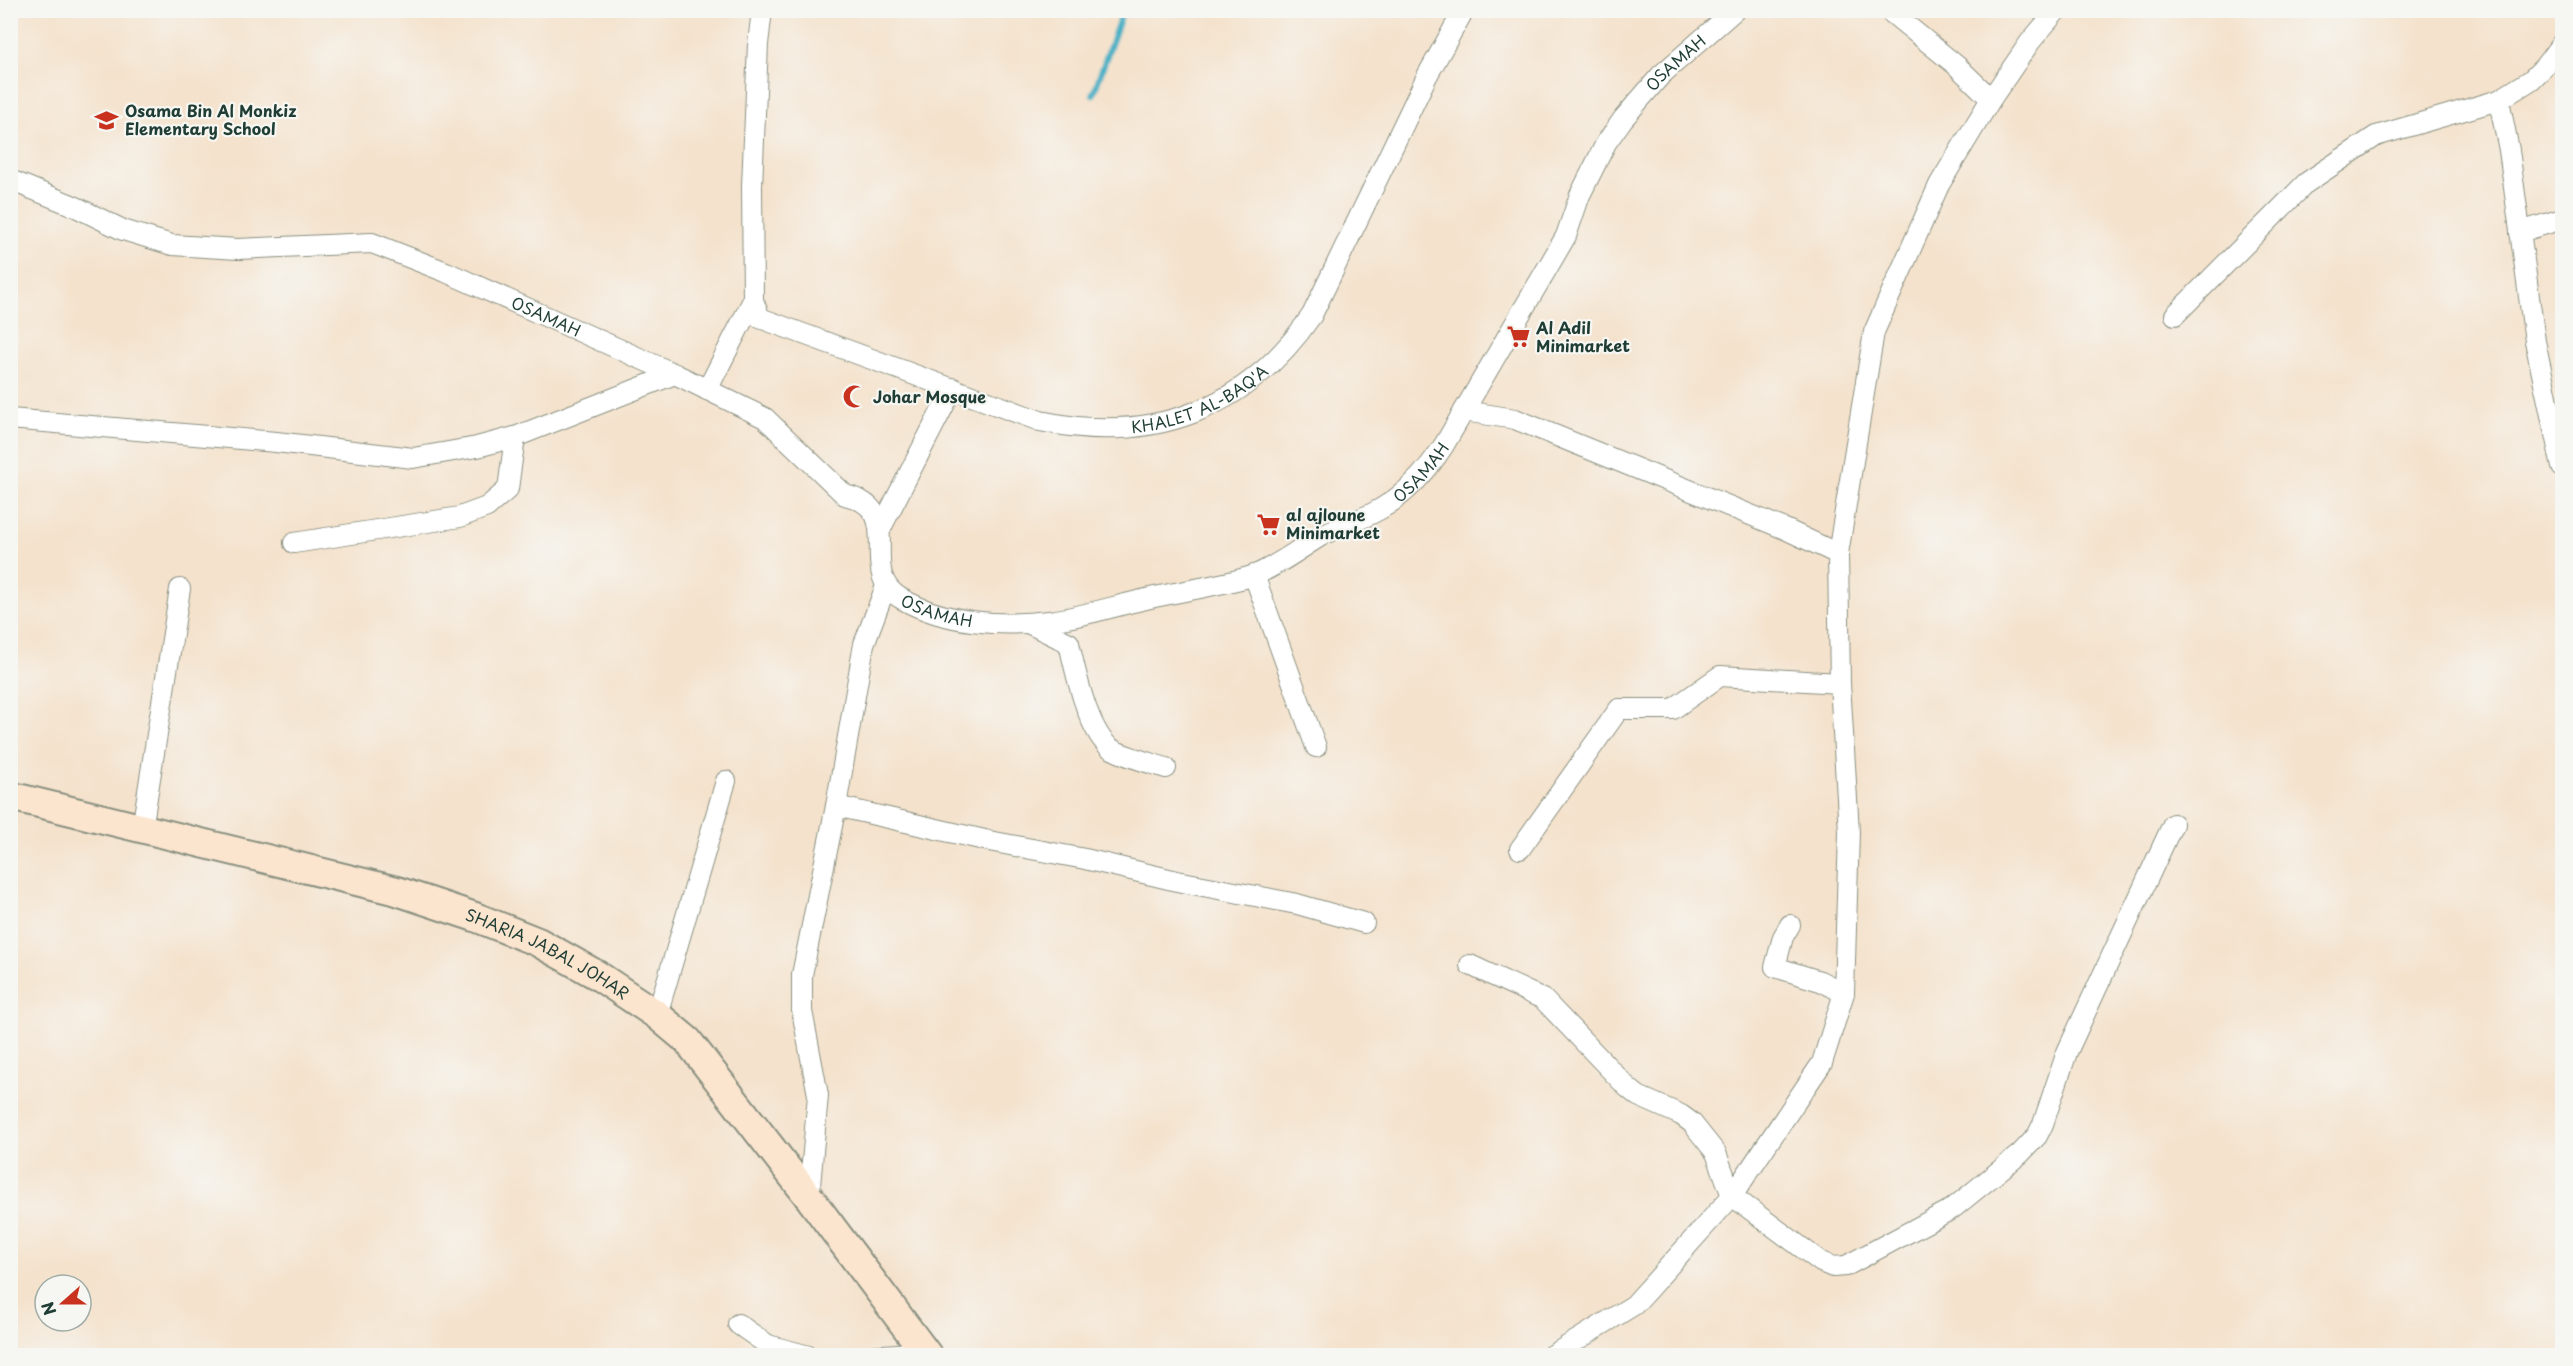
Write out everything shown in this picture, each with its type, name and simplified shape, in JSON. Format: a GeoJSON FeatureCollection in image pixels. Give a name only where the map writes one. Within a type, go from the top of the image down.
{"type":"FeatureCollection","features":[{"type":"Feature","properties":{"kind":"street"},"geometry":{"type":"LineString","coordinates":[[707,390],[753,300],[752,186],[758,44],[762,10]]}},
{"type":"Feature","properties":{"kind":"street","name":"KHALET AL-BAQ'A"},"geometry":{"type":"LineString","coordinates":[[753,300],[760,318],[1040,421],[1089,429],[1114,430],[1143,427],[1182,418],[1204,409],[1246,385],[1283,353],[1312,315],[1427,76],[1464,10]]}},
{"type":"Feature","properties":{"kind":"street","name":"OSAMAH"},"geometry":{"type":"LineString","coordinates":[[10,180],[74,206],[123,230],[172,245],[238,249],[372,243],[446,272],[675,374],[765,418],[845,495],[865,504],[875,515],[880,530],[878,561],[886,586],[904,601],[949,616],[999,623],[1028,623],[1075,616],[1254,575],[1337,527],[1374,513],[1408,489],[1435,459],[1566,236],[1592,168],[1623,118],[1661,75],[1735,10]]}},
{"type":"Feature","properties":{"kind":"street"},"geometry":{"type":"LineString","coordinates":[[1888,10],[1957,66],[1991,99]]}},
{"type":"Feature","properties":{"kind":"street"},"geometry":{"type":"LineString","coordinates":[[1551,1356],[1634,1305],[1732,1196],[1822,1063],[1844,993],[1849,832],[1840,683],[1838,554],[1874,332],[1939,185],[1991,99],[2030,42],[2057,10]]}},
{"type":"Feature","properties":{"kind":"street"},"geometry":{"type":"LineString","coordinates":[[2175,315],[2306,183],[2376,136],[2499,100],[2531,80],[2562,43]]}},
{"type":"Feature","properties":{"kind":"street"},"geometry":{"type":"LineString","coordinates":[[2499,100],[2535,341],[2562,467]]}},
{"type":"Feature","properties":{"kind":"street"},"geometry":{"type":"LineString","coordinates":[[2520,232],[2562,219]]}},
{"type":"Feature","properties":{"kind":"street"},"geometry":{"type":"LineString","coordinates":[[10,419],[276,442],[413,458],[468,449],[515,436],[675,374]]}},
{"type":"Feature","properties":{"kind":"street"},"geometry":{"type":"LineString","coordinates":[[880,530],[953,388]]}},
{"type":"Feature","properties":{"kind":"street"},"geometry":{"type":"LineString","coordinates":[[1464,411],[1515,419],[1785,529],[1838,554]]}},
{"type":"Feature","properties":{"kind":"street"},"geometry":{"type":"LineString","coordinates":[[294,543],[460,518],[480,510],[498,499],[508,489],[515,436]]}},
{"type":"Feature","properties":{"kind":"street"},"geometry":{"type":"LineString","coordinates":[[1254,575],[1316,747]]}},
{"type":"Feature","properties":{"kind":"street"},"geometry":{"type":"LineString","coordinates":[[809,1197],[818,1095],[802,1011],[802,975],[836,806],[864,644],[886,586]]}},
{"type":"Feature","properties":{"kind":"street"},"geometry":{"type":"LineString","coordinates":[[142,829],[180,590]]}},
{"type":"Feature","properties":{"kind":"street"},"geometry":{"type":"LineString","coordinates":[[1028,623],[1068,642],[1078,684],[1088,711],[1109,748],[1166,768]]}},
{"type":"Feature","properties":{"kind":"street"},"geometry":{"type":"LineString","coordinates":[[1520,849],[1619,709],[1673,709],[1720,676],[1840,683]]}},
{"type":"Feature","properties":{"kind":"street"},"geometry":{"type":"LineString","coordinates":[[657,1015],[726,781]]}},
{"type":"Feature","properties":{"kind":"street","name":"SHARIA JABAL JOHAR"},"geometry":{"type":"LineString","coordinates":[[10,796],[397,891],[476,917],[538,942],[597,975],[657,1015],[688,1041],[809,1197],[926,1354]]}},
{"type":"Feature","properties":{"kind":"street"},"geometry":{"type":"LineString","coordinates":[[836,806],[1177,881],[1297,904],[1364,923]]}},
{"type":"Feature","properties":{"kind":"street"},"geometry":{"type":"LineString","coordinates":[[1470,964],[1543,999],[1627,1087],[1638,1096],[1681,1115],[1692,1123],[1716,1153],[1732,1196],[1821,1262],[1833,1267],[1846,1266],[1952,1209],[2020,1154],[2037,1136],[2067,1052],[2173,824]]}},
{"type":"Feature","properties":{"kind":"street"},"geometry":{"type":"LineString","coordinates":[[1790,925],[1783,937],[1775,967],[1820,981],[1844,993]]}},
{"type":"Feature","properties":{"kind":"street"},"geometry":{"type":"LineString","coordinates":[[738,1324],[768,1346],[809,1356]]}},
{"type":"Feature","properties":{"kind":"street"},"geometry":{"type":"LineString","coordinates":[[870,1356],[926,1354]]}},
{"type":"Feature","properties":{"kind":"waterway"},"geometry":{"type":"LineString","coordinates":[[1093,95],[1123,10]]}},
{"type":"Feature","properties":{"kind":"place","name":"Osama Bin Al Monkiz Elementary School"},"geometry":{"type":"Point","coordinates":[107,120]}},
{"type":"Feature","properties":{"kind":"place","name":"Al Adil Minimarket"},"geometry":{"type":"Point","coordinates":[1518,337]}},
{"type":"Feature","properties":{"kind":"place","name":"Johar Mosque"},"geometry":{"type":"Point","coordinates":[855,397]}},
{"type":"Feature","properties":{"kind":"place","name":"al ajloune Minimarket"},"geometry":{"type":"Point","coordinates":[1268,524]}}]}
